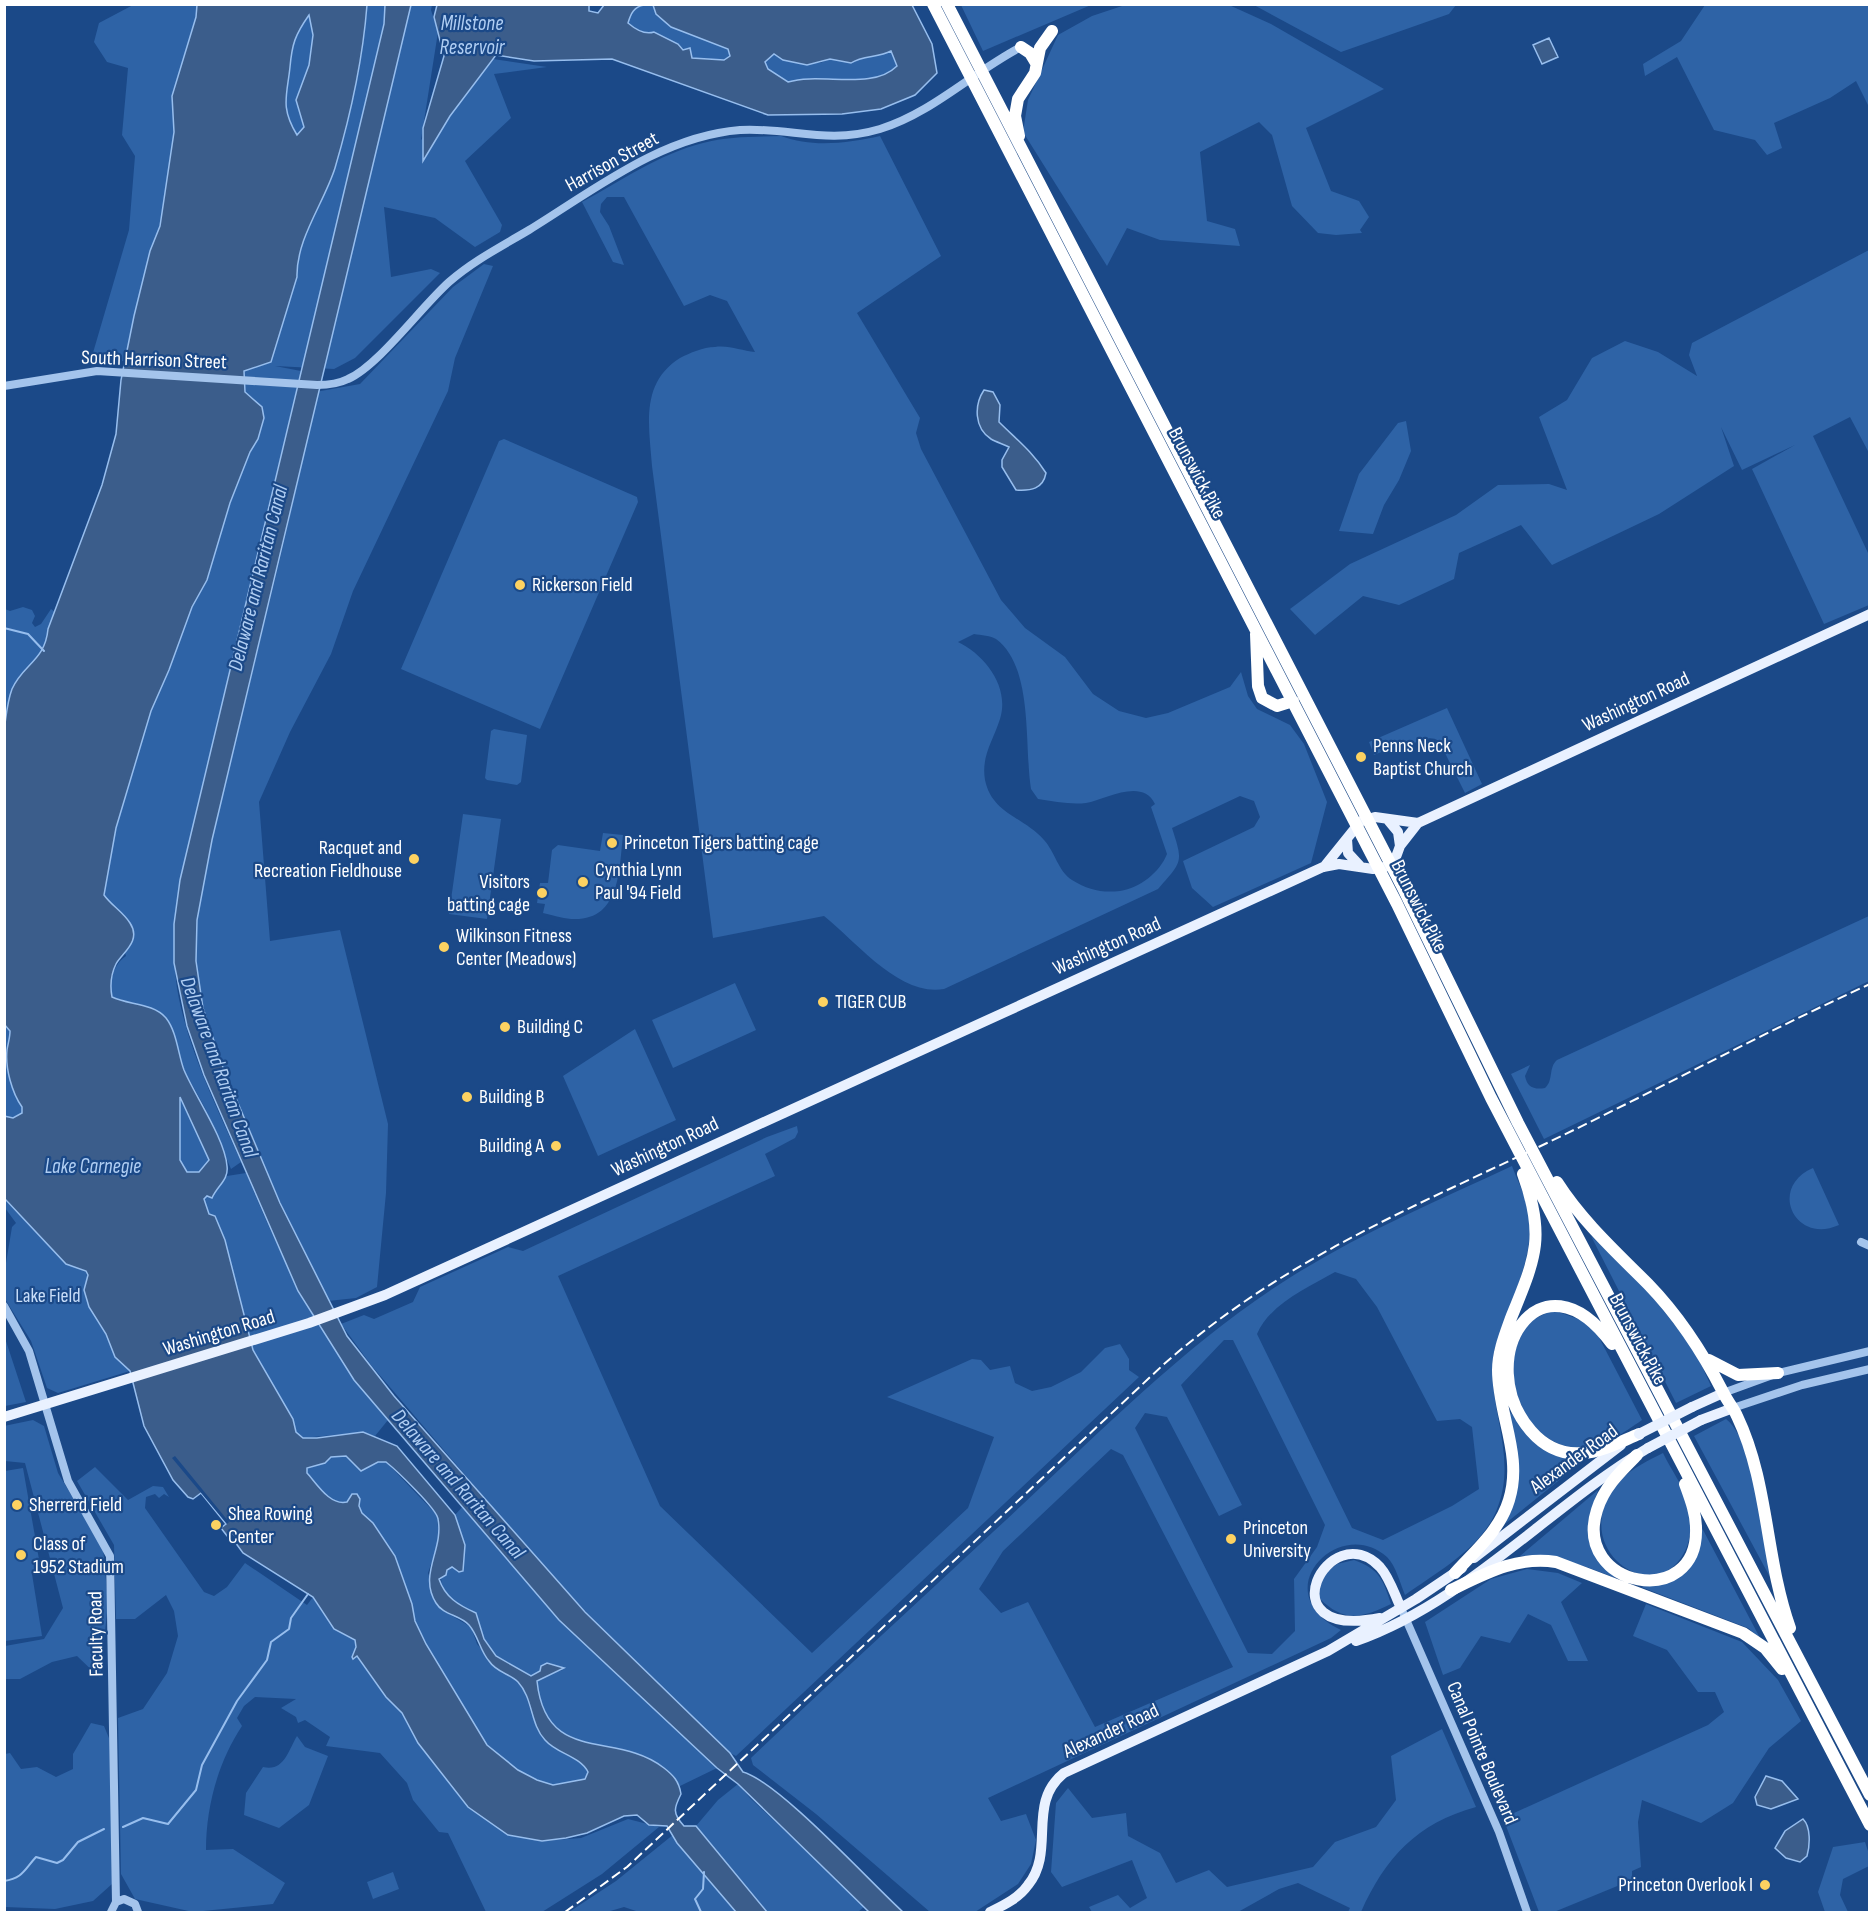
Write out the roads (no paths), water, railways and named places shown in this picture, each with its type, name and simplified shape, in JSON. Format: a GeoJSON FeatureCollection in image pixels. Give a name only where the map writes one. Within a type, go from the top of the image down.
{"type":"FeatureCollection","features":[{"type":"Feature","properties":{"kind":"highway","name":"Brunswick Pike"},"geometry":{"type":"LineString","coordinates":[[933,4],[1293,701],[1385,866],[1869,1795]]}},
{"type":"Feature","properties":{"kind":"highway","name":"Brunswick Pike"},"geometry":{"type":"LineString","coordinates":[[947,4],[1361,822]]}},
{"type":"Feature","properties":{"kind":"highway"},"geometry":{"type":"LineString","coordinates":[[1026,160],[1017,128],[1015,110],[1020,93],[1035,73],[1040,48],[1052,31]]}},
{"type":"Feature","properties":{"kind":"highway"},"geometry":{"type":"LineString","coordinates":[[1021,47],[1030,53],[1036,63]]}},
{"type":"Feature","properties":{"kind":"highway"},"geometry":{"type":"LineString","coordinates":[[1255,627],[1259,692],[1271,705],[1277,706],[1293,701]]}},
{"type":"Feature","properties":{"kind":"highway","name":"Brunswick Pike"},"geometry":{"type":"LineString","coordinates":[[1385,866],[1508,1131],[1869,1825]]}},
{"type":"Feature","properties":{"kind":"highway"},"geometry":{"type":"LineString","coordinates":[[1518,1123],[1583,1219],[1656,1294],[1706,1358],[1733,1408],[1761,1482],[1779,1594],[1806,1671]]}},
{"type":"Feature","properties":{"kind":"highway"},"geometry":{"type":"LineString","coordinates":[[1455,1573],[1499,1521],[1510,1499],[1514,1474],[1512,1443],[1499,1385],[1498,1363],[1503,1341],[1533,1262],[1537,1234],[1533,1202],[1508,1131]]}},
{"type":"Feature","properties":{"kind":"highway"},"geometry":{"type":"LineString","coordinates":[[1635,1374],[1598,1325],[1583,1312],[1566,1306],[1547,1307],[1528,1317],[1518,1329],[1509,1350],[1508,1385],[1513,1402],[1524,1423],[1544,1443],[1562,1452],[1588,1453],[1639,1434]]}},
{"type":"Feature","properties":{"kind":"highway"},"geometry":{"type":"LineString","coordinates":[[1706,1358],[1727,1372],[1738,1375],[1778,1373]]}},
{"type":"Feature","properties":{"kind":"highway"},"geometry":{"type":"LineString","coordinates":[[1637,1455],[1602,1497],[1594,1518],[1594,1534],[1601,1554],[1615,1570],[1631,1579],[1651,1581],[1664,1579],[1681,1568],[1691,1554],[1695,1539],[1693,1508],[1674,1448]]}},
{"type":"Feature","properties":{"kind":"highway"},"geometry":{"type":"LineString","coordinates":[[1452,1590],[1496,1569],[1519,1562],[1543,1560],[1569,1566],[1750,1636],[1770,1653],[1812,1713]]}},
{"type":"Feature","properties":{"kind":"main road","name":"Washington Road"},"geometry":{"type":"LineString","coordinates":[[4,1417],[46,1406],[331,1316],[396,1290],[1323,867],[1338,864],[1361,867],[1385,866],[1418,823],[1869,614]]}},
{"type":"Feature","properties":{"kind":"main road"},"geometry":{"type":"LineString","coordinates":[[1361,822],[1375,817],[1418,823]]}},
{"type":"Feature","properties":{"kind":"main road"},"geometry":{"type":"LineString","coordinates":[[1388,820],[1398,832],[1400,846]]}},
{"type":"Feature","properties":{"kind":"main road","name":"Washington Road"},"geometry":{"type":"LineString","coordinates":[[1323,867],[1361,822]]}},
{"type":"Feature","properties":{"kind":"main road"},"geometry":{"type":"LineString","coordinates":[[1347,838],[1348,853],[1361,867]]}},
{"type":"Feature","properties":{"kind":"main road","name":"Alexander Road"},"geometry":{"type":"LineString","coordinates":[[1328,1651],[1361,1640],[1404,1613],[1585,1471],[1639,1434],[1723,1392]]}},
{"type":"Feature","properties":{"kind":"main road","name":"Alexander Road"},"geometry":{"type":"LineString","coordinates":[[990,1912],[1018,1896],[1033,1879],[1041,1856],[1042,1808],[1049,1791],[1059,1777],[1082,1763],[1328,1651],[1389,1616],[1404,1613],[1452,1590],[1601,1478],[1648,1448],[1701,1420],[1733,1408]]}},
{"type":"Feature","properties":{"kind":"main road"},"geometry":{"type":"LineString","coordinates":[[1389,1616],[1350,1622],[1327,1615],[1318,1604],[1315,1594],[1320,1572],[1332,1561],[1342,1556],[1367,1558],[1384,1572],[1404,1613]]}},
{"type":"Feature","properties":{"kind":"street","name":"Harrison Street"},"geometry":{"type":"LineString","coordinates":[[299,384],[338,383],[353,377],[464,270],[653,155],[688,141],[728,132],[756,130],[831,137],[871,131],[912,116],[981,70],[1021,47]]}},
{"type":"Feature","properties":{"kind":"street","name":"South Harrison Street"},"geometry":{"type":"LineString","coordinates":[[4,386],[70,374],[107,372],[299,384]]}},
{"type":"Feature","properties":{"kind":"street"},"geometry":{"type":"LineString","coordinates":[[1861,1242],[1869,1246]]}},
{"type":"Feature","properties":{"kind":"street","name":"Faculty Road"},"geometry":{"type":"LineString","coordinates":[[4,1306],[24,1338],[68,1481],[107,1546],[112,1566],[116,1902]]}},
{"type":"Feature","properties":{"kind":"street","name":"Alexander Road"},"geometry":{"type":"LineString","coordinates":[[1723,1392],[1778,1373],[1869,1351]]}},
{"type":"Feature","properties":{"kind":"street","name":"Alexander Road"},"geometry":{"type":"LineString","coordinates":[[1733,1408],[1802,1385],[1869,1369]]}},
{"type":"Feature","properties":{"kind":"street","name":"Canal Pointe Boulevard"},"geometry":{"type":"LineString","coordinates":[[1404,1613],[1499,1832],[1527,1912]]}},
{"type":"Feature","properties":{"kind":"street","name":"Faculty Road"},"geometry":{"type":"LineString","coordinates":[[117,1876],[138,1912]]}},
{"type":"Feature","properties":{"kind":"street"},"geometry":{"type":"LineString","coordinates":[[111,1912],[116,1902],[129,1900]]}},
{"type":"Feature","properties":{"kind":"water","name":"Lake Carnegie"},"geometry":{"type":"Polygon","coordinates":[[[197,5],[367,5],[359,66],[341,148],[330,181],[301,249],[297,277],[271,362],[244,371],[245,392],[262,407],[264,418],[258,439],[250,452],[230,503],[207,580],[192,607],[151,711],[116,828],[104,895],[130,923],[134,935],[130,946],[114,968],[111,980],[112,997],[148,1007],[166,1018],[175,1036],[184,1070],[221,1143],[227,1166],[226,1175],[212,1198],[207,1196],[204,1199],[209,1214],[215,1216],[225,1240],[253,1350],[293,1419],[296,1432],[303,1438],[317,1438],[363,1432],[397,1446],[455,1515],[465,1545],[463,1571],[459,1572],[452,1567],[447,1570],[446,1575],[439,1579],[453,1600],[476,1613],[484,1639],[496,1656],[531,1676],[547,1663],[564,1668],[537,1681],[543,1708],[554,1725],[568,1736],[625,1750],[645,1757],[664,1768],[679,1785],[681,1794],[675,1810],[677,1817],[684,1826],[696,1826],[767,1912],[736,1912],[677,1843],[667,1826],[649,1825],[637,1815],[624,1816],[587,1833],[542,1841],[508,1835],[468,1807],[418,1743],[402,1713],[386,1697],[357,1656],[353,1659],[355,1640],[334,1629],[313,1597],[243,1553],[235,1542],[238,1539],[232,1533],[228,1537],[221,1528],[226,1524],[201,1493],[193,1499],[188,1497],[173,1480],[144,1426],[130,1371],[115,1357],[106,1334],[89,1307],[84,1290],[88,1275],[86,1271],[66,1264],[5,1199],[4,1116],[13,1118],[22,1113],[22,1107],[15,1095],[8,1072],[7,1050],[10,1031],[4,1024],[4,731],[7,710],[12,689],[43,648],[102,485],[116,434],[121,380],[134,316],[150,251],[160,226],[174,132],[172,96],[196,17],[197,5]],[[309,15],[297,34],[293,46],[286,94],[288,117],[297,135],[304,127],[296,100],[309,65],[313,35],[309,15]],[[180,1097],[180,1160],[187,1172],[199,1172],[209,1160],[180,1097]],[[346,1456],[331,1457],[325,1463],[307,1468],[307,1473],[324,1493],[335,1501],[347,1502],[352,1494],[357,1494],[362,1513],[373,1523],[395,1556],[412,1604],[415,1621],[426,1644],[487,1745],[518,1770],[537,1780],[553,1785],[585,1779],[588,1772],[580,1762],[550,1745],[540,1734],[523,1688],[518,1682],[492,1665],[483,1653],[469,1625],[443,1610],[436,1603],[431,1592],[430,1572],[439,1530],[438,1519],[431,1507],[386,1462],[378,1462],[361,1471],[346,1456]]]}},
{"type":"Feature","properties":{"kind":"water","name":"Delaware and Raritan Canal"},"geometry":{"type":"Polygon","coordinates":[[[385,5],[411,5],[212,840],[197,920],[196,961],[203,1008],[222,1065],[280,1203],[347,1336],[394,1396],[585,1612],[730,1753],[743,1772],[779,1794],[801,1813],[903,1912],[869,1912],[738,1784],[717,1768],[559,1620],[354,1380],[298,1291],[204,1075],[187,1026],[174,963],[174,924],[180,880],[384,24],[385,5]]]}},
{"type":"Feature","properties":{"kind":"water","name":"Millstone Reservoir"},"geometry":{"type":"Polygon","coordinates":[[[437,5],[589,5],[589,11],[598,13],[604,5],[644,5],[633,11],[628,23],[644,32],[654,32],[678,44],[683,50],[690,48],[692,58],[724,60],[730,56],[728,49],[671,27],[656,14],[653,5],[912,5],[932,44],[937,73],[915,95],[881,109],[842,114],[768,115],[612,59],[534,61],[496,55],[450,116],[423,161],[423,128],[444,56],[434,17],[437,5]],[[891,51],[851,63],[830,59],[807,65],[783,60],[774,54],[765,62],[768,69],[788,82],[801,79],[874,78],[897,66],[891,51]]]}},
{"type":"Feature","properties":{"kind":"water"},"geometry":{"type":"Polygon","coordinates":[[[1549,38],[1558,57],[1542,64],[1533,45],[1549,38]]]}},
{"type":"Feature","properties":{"kind":"water"},"geometry":{"type":"Polygon","coordinates":[[[984,390],[993,392],[1000,405],[999,422],[1030,452],[1046,473],[1042,483],[1036,488],[1016,490],[1002,467],[1002,460],[1009,447],[991,439],[981,429],[977,409],[984,390]]]}},
{"type":"Feature","properties":{"kind":"water"},"geometry":{"type":"Polygon","coordinates":[[[1766,1776],[1782,1781],[1798,1799],[1771,1809],[1757,1805],[1755,1797],[1766,1776]]]}},
{"type":"Feature","properties":{"kind":"water"},"geometry":{"type":"Polygon","coordinates":[[[1803,1819],[1809,1831],[1809,1842],[1807,1856],[1800,1862],[1786,1858],[1775,1848],[1785,1831],[1803,1819]]]}},
{"type":"Feature","properties":{"kind":"waterway"},"geometry":{"type":"LineString","coordinates":[[4,628],[28,634],[44,651]]}},
{"type":"Feature","properties":{"kind":"waterway"},"geometry":{"type":"LineString","coordinates":[[123,1827],[143,1818],[168,1824],[196,1790],[202,1765],[237,1701],[267,1660],[271,1642],[289,1629],[291,1618],[308,1594]]}},
{"type":"Feature","properties":{"kind":"waterway"},"geometry":{"type":"LineString","coordinates":[[4,1881],[19,1876],[36,1857],[57,1863],[63,1860],[78,1842],[104,1829]]}},
{"type":"Feature","properties":{"kind":"waterway"},"geometry":{"type":"LineString","coordinates":[[701,1912],[695,1899],[703,1889],[704,1872]]}},
{"type":"Feature","properties":{"kind":"railway"},"geometry":{"type":"LineString","coordinates":[[565,1912],[627,1867],[1163,1365],[1253,1296],[1299,1267],[1395,1215],[1870,984]]}},
{"type":"Feature","properties":{"kind":"place","name":"Rickerson Field"},"geometry":{"type":"Point","coordinates":[520,585]}},
{"type":"Feature","properties":{"kind":"place","name":"Penns Neck Baptist Church"},"geometry":{"type":"Point","coordinates":[1361,757]}},
{"type":"Feature","properties":{"kind":"place","name":"Princeton Tigers batting cage"},"geometry":{"type":"Point","coordinates":[612,843]}},
{"type":"Feature","properties":{"kind":"place","name":"Racquet and Recreation Fieldhouse"},"geometry":{"type":"Point","coordinates":[414,859]}},
{"type":"Feature","properties":{"kind":"place","name":"Cynthia Lynn Paul '94 Field"},"geometry":{"type":"Point","coordinates":[583,882]}},
{"type":"Feature","properties":{"kind":"place","name":"Visitors batting cage"},"geometry":{"type":"Point","coordinates":[542,893]}},
{"type":"Feature","properties":{"kind":"place","name":"Wilkinson Fitness Center (Meadows)"},"geometry":{"type":"Point","coordinates":[444,947]}},
{"type":"Feature","properties":{"kind":"place","name":"TIGER CUB"},"geometry":{"type":"Point","coordinates":[823,1002]}},
{"type":"Feature","properties":{"kind":"place","name":"Building C"},"geometry":{"type":"Point","coordinates":[505,1027]}},
{"type":"Feature","properties":{"kind":"place","name":"Building B"},"geometry":{"type":"Point","coordinates":[467,1097]}},
{"type":"Feature","properties":{"kind":"place","name":"Building A"},"geometry":{"type":"Point","coordinates":[556,1146]}},
{"type":"Feature","properties":{"kind":"place","name":"Sherrerd Field"},"geometry":{"type":"Point","coordinates":[17,1505]}},
{"type":"Feature","properties":{"kind":"place","name":"Shea Rowing Center"},"geometry":{"type":"Point","coordinates":[216,1525]}},
{"type":"Feature","properties":{"kind":"place","name":"Princeton University"},"geometry":{"type":"Point","coordinates":[1231,1539]}},
{"type":"Feature","properties":{"kind":"place","name":"Class of 1952 Stadium"},"geometry":{"type":"Point","coordinates":[21,1555]}},
{"type":"Feature","properties":{"kind":"place","name":"Princeton Overlook I"},"geometry":{"type":"Point","coordinates":[1765,1885]}},
{"type":"Feature","properties":{"kind":"park label","name":"Lake Field"},"geometry":{"type":"Point","coordinates":[48,1296]}}]}
